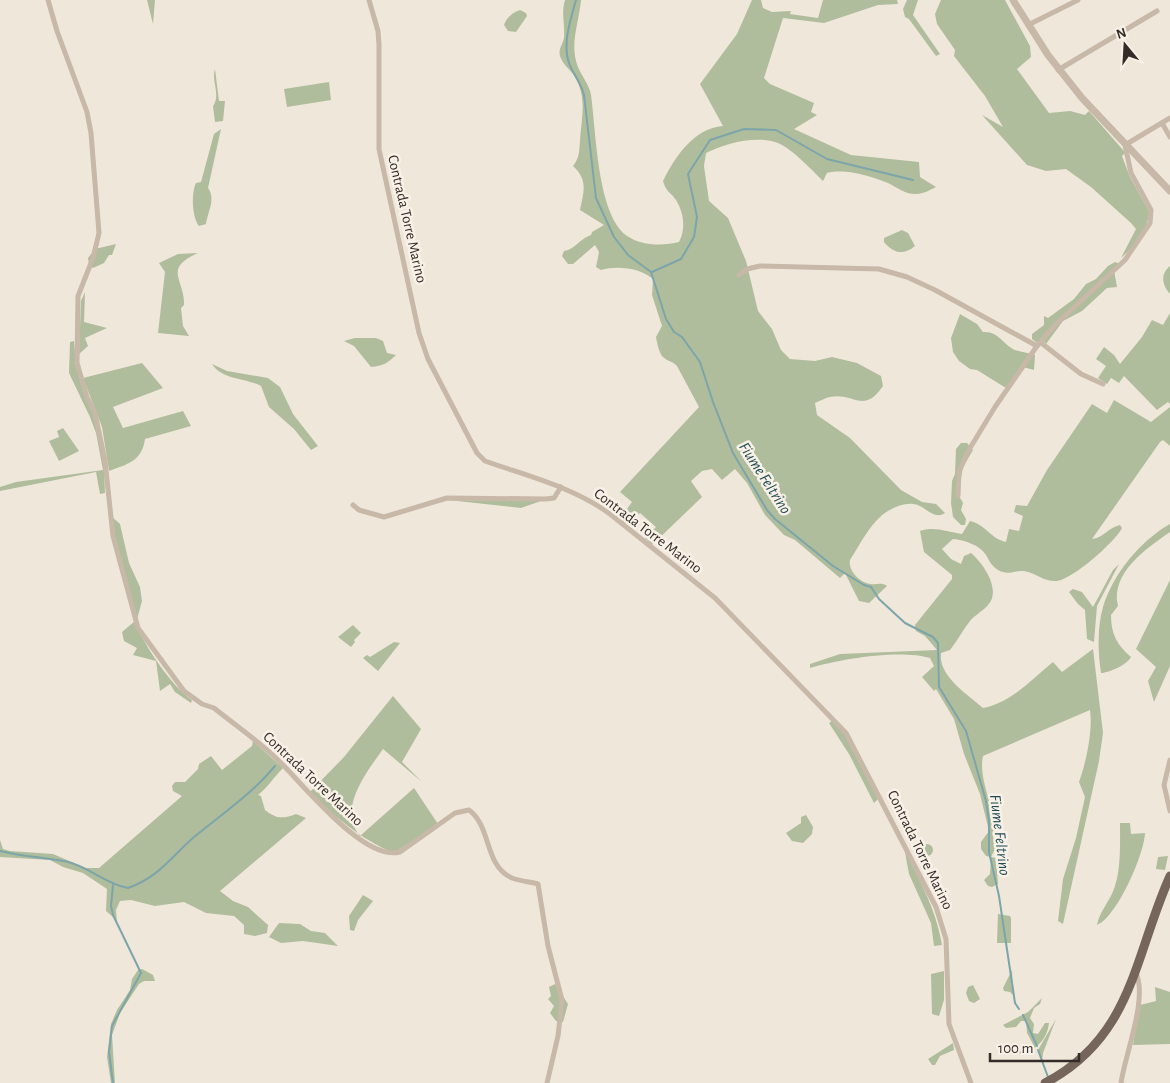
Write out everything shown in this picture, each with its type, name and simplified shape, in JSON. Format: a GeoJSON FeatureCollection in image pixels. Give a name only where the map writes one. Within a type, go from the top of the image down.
{"type":"FeatureCollection","features":[{"type":"Feature","properties":{"kind":"main road"},"geometry":{"type":"LineString","coordinates":[[1045,1083],[1086,1054],[1110,1025],[1123,1004],[1169,881]]}},
{"type":"Feature","properties":{"kind":"street","name":"Contrada Torre Marino"},"geometry":{"type":"LineString","coordinates":[[48,0],[57,31],[87,112],[91,133],[98,233],[93,258],[78,296],[77,363],[95,413],[105,461],[113,536],[138,628],[184,691],[202,704],[214,708],[278,760],[306,793],[356,837],[384,852],[393,854],[400,852],[455,813],[469,810],[482,824],[495,864],[502,872],[512,878],[538,884],[548,946],[562,1000],[558,1036],[547,1083]]}},
{"type":"Feature","properties":{"kind":"street","name":"Contrada Torre Marino"},"geometry":{"type":"LineString","coordinates":[[370,0],[378,31],[379,45],[378,148],[419,333],[428,358],[477,453],[485,462],[561,487],[592,501],[715,598],[846,733],[936,907],[946,939],[949,1024],[962,1054],[971,1083]]}},
{"type":"Feature","properties":{"kind":"street"},"geometry":{"type":"LineString","coordinates":[[1013,0],[1058,70],[1125,145],[1170,191]]}},
{"type":"Feature","properties":{"kind":"street"},"geometry":{"type":"LineString","coordinates":[[1028,25],[1078,0]]}},
{"type":"Feature","properties":{"kind":"street"},"geometry":{"type":"LineString","coordinates":[[1058,70],[1157,10]]}},
{"type":"Feature","properties":{"kind":"street"},"geometry":{"type":"LineString","coordinates":[[1125,145],[1170,118]]}},
{"type":"Feature","properties":{"kind":"street"},"geometry":{"type":"LineString","coordinates":[[1162,123],[1170,138]]}},
{"type":"Feature","properties":{"kind":"street"},"geometry":{"type":"LineString","coordinates":[[958,496],[959,472],[967,452],[1038,344],[1125,260],[1150,223],[1151,210],[1131,173],[1125,145]]}},
{"type":"Feature","properties":{"kind":"street"},"geometry":{"type":"LineString","coordinates":[[739,275],[747,269],[760,266],[879,269],[907,277],[1038,344],[1081,374],[1103,384]]}},
{"type":"Feature","properties":{"kind":"street"},"geometry":{"type":"LineString","coordinates":[[353,505],[360,510],[384,517],[447,498],[554,498],[561,487]]}},
{"type":"Feature","properties":{"kind":"street"},"geometry":{"type":"LineString","coordinates":[[1170,760],[1164,785],[1170,811]]}},
{"type":"Feature","properties":{"kind":"street"},"geometry":{"type":"LineString","coordinates":[[1121,1083],[1132,1040],[1140,989],[1136,973]]}},
{"type":"Feature","properties":{"kind":"green space"},"geometry":{"type":"Polygon","coordinates":[[[147,0],[155,0],[153,24],[147,0]]]}},
{"type":"Feature","properties":{"kind":"green space"},"geometry":{"type":"Polygon","coordinates":[[[565,0],[581,0],[574,42],[575,59],[591,95],[600,171],[609,210],[617,225],[627,236],[639,242],[666,244],[679,242],[683,226],[679,205],[667,190],[663,181],[673,163],[694,138],[703,132],[723,126],[700,84],[737,34],[752,0],[761,0],[763,8],[772,12],[791,11],[790,14],[818,18],[823,0],[897,0],[898,4],[878,5],[824,23],[783,18],[764,78],[770,84],[814,103],[811,112],[817,115],[794,129],[851,155],[919,162],[920,177],[936,187],[922,193],[909,193],[874,178],[842,171],[827,173],[823,181],[802,160],[783,146],[778,143],[760,140],[732,143],[706,153],[704,166],[709,201],[728,218],[746,261],[758,311],[772,329],[781,350],[790,359],[815,361],[832,357],[857,363],[881,376],[883,386],[870,399],[864,401],[838,396],[828,397],[815,403],[817,415],[850,438],[901,490],[922,502],[936,504],[945,513],[936,515],[917,505],[907,504],[888,511],[876,521],[850,560],[851,568],[859,579],[867,583],[887,586],[869,603],[859,601],[845,573],[840,578],[795,540],[784,535],[765,515],[747,483],[735,469],[722,480],[712,469],[702,471],[691,481],[702,497],[652,545],[645,538],[656,527],[640,513],[626,524],[620,519],[632,502],[620,492],[699,407],[677,366],[663,357],[659,350],[656,337],[662,326],[652,295],[653,279],[642,272],[628,268],[607,268],[601,270],[596,267],[599,252],[595,245],[573,264],[568,264],[562,256],[564,251],[572,248],[604,225],[580,210],[584,186],[581,176],[573,166],[579,154],[583,103],[577,81],[561,60],[560,49],[564,38],[563,9],[565,0]]]}},
{"type":"Feature","properties":{"kind":"green space"},"geometry":{"type":"Polygon","coordinates":[[[907,0],[918,0],[913,15],[940,54],[936,56],[909,19],[905,17],[903,9],[907,0]]]}},
{"type":"Feature","properties":{"kind":"green space"},"geometry":{"type":"Polygon","coordinates":[[[941,0],[1005,0],[1030,46],[1031,57],[1017,69],[1049,113],[1070,111],[1085,115],[1089,111],[1123,150],[1125,153],[1122,156],[1130,177],[1149,211],[1144,231],[1131,249],[1121,258],[1136,229],[1131,223],[1091,187],[1066,169],[1046,171],[1027,165],[982,115],[1003,127],[985,96],[954,56],[955,50],[937,24],[935,14],[941,0]]]}},
{"type":"Feature","properties":{"kind":"green space"},"geometry":{"type":"Polygon","coordinates":[[[520,10],[526,13],[527,16],[516,32],[508,31],[504,25],[505,22],[515,12],[520,10]]]}},
{"type":"Feature","properties":{"kind":"green space"},"geometry":{"type":"Polygon","coordinates":[[[215,69],[219,101],[225,101],[223,121],[215,122],[213,106],[216,97],[215,69]]]}},
{"type":"Feature","properties":{"kind":"green space"},"geometry":{"type":"Polygon","coordinates":[[[329,82],[331,100],[287,107],[284,89],[329,82]]]}},
{"type":"Feature","properties":{"kind":"green space"},"geometry":{"type":"Polygon","coordinates":[[[221,129],[208,188],[211,196],[211,205],[206,224],[199,226],[194,211],[194,187],[196,183],[201,182],[214,134],[221,129]]]}},
{"type":"Feature","properties":{"kind":"green space"},"geometry":{"type":"Polygon","coordinates":[[[902,230],[908,233],[915,246],[906,251],[898,252],[887,246],[884,238],[902,230]]]}},
{"type":"Feature","properties":{"kind":"green space"},"geometry":{"type":"Polygon","coordinates":[[[116,244],[112,255],[109,255],[104,263],[93,268],[89,264],[88,258],[95,249],[116,244]]]}},
{"type":"Feature","properties":{"kind":"green space"},"geometry":{"type":"Polygon","coordinates":[[[198,253],[181,264],[178,270],[184,305],[181,308],[183,326],[189,336],[158,333],[165,272],[159,263],[178,254],[198,253]]]}},
{"type":"Feature","properties":{"kind":"green space"},"geometry":{"type":"Polygon","coordinates":[[[1115,262],[1120,264],[1114,270],[1117,287],[1107,288],[1082,311],[1063,321],[1046,344],[1044,341],[1040,345],[1032,339],[1032,334],[1044,325],[1044,316],[1048,318],[1074,299],[1086,284],[1096,279],[1108,266],[1115,262]]]}},
{"type":"Feature","properties":{"kind":"green space"},"geometry":{"type":"Polygon","coordinates":[[[1170,266],[1170,294],[1165,287],[1163,276],[1170,266]]]}},
{"type":"Feature","properties":{"kind":"green space"},"geometry":{"type":"Polygon","coordinates":[[[85,292],[84,322],[107,328],[85,338],[88,346],[79,354],[81,301],[85,292]]]}},
{"type":"Feature","properties":{"kind":"green space"},"geometry":{"type":"Polygon","coordinates":[[[1170,313],[1170,404],[1168,402],[1157,410],[1124,376],[1119,383],[1111,378],[1107,384],[1098,378],[1106,366],[1096,359],[1104,347],[1114,355],[1120,364],[1142,337],[1152,320],[1163,325],[1170,313]]]}},
{"type":"Feature","properties":{"kind":"green space"},"geometry":{"type":"Polygon","coordinates":[[[960,314],[977,324],[983,332],[997,336],[1015,350],[1035,355],[1034,370],[1023,367],[1006,388],[959,361],[953,352],[951,338],[960,314]]]}},
{"type":"Feature","properties":{"kind":"green space"},"geometry":{"type":"Polygon","coordinates":[[[355,338],[376,338],[383,341],[387,353],[396,355],[385,364],[371,367],[354,346],[344,341],[355,338]]]}},
{"type":"Feature","properties":{"kind":"green space"},"geometry":{"type":"Polygon","coordinates":[[[74,341],[76,365],[95,414],[104,469],[105,493],[100,494],[96,472],[0,491],[0,487],[16,482],[103,470],[96,433],[69,373],[70,342],[74,341]]]}},
{"type":"Feature","properties":{"kind":"green space"},"geometry":{"type":"Polygon","coordinates":[[[142,363],[163,388],[113,407],[123,428],[183,411],[191,426],[145,439],[141,452],[133,461],[109,471],[102,427],[83,378],[142,363]]]}},
{"type":"Feature","properties":{"kind":"green space"},"geometry":{"type":"Polygon","coordinates":[[[212,364],[227,371],[268,378],[280,387],[293,414],[318,446],[311,450],[294,429],[269,407],[261,386],[228,376],[216,369],[212,364]]]}},
{"type":"Feature","properties":{"kind":"green space"},"geometry":{"type":"Polygon","coordinates":[[[1114,400],[1151,422],[1170,407],[1170,446],[1163,440],[1160,442],[1092,539],[1120,525],[1122,528],[1118,534],[1093,559],[1073,574],[1064,579],[1052,581],[1024,571],[1002,572],[992,565],[980,548],[967,542],[953,539],[942,549],[951,559],[961,564],[964,556],[971,553],[981,563],[992,585],[992,599],[988,605],[970,621],[950,650],[941,653],[941,661],[949,677],[962,691],[983,708],[1012,696],[1053,662],[1062,672],[1093,649],[1103,733],[1099,761],[1063,924],[1058,921],[1063,879],[1076,838],[1085,797],[1079,782],[1091,727],[1090,710],[983,756],[984,784],[998,833],[993,836],[995,849],[991,857],[986,856],[981,849],[981,842],[989,831],[980,794],[964,754],[954,719],[936,689],[934,691],[922,677],[934,666],[930,658],[903,654],[870,656],[837,661],[810,668],[810,664],[840,654],[937,650],[925,636],[916,631],[915,625],[952,579],[952,575],[924,552],[920,531],[936,529],[962,534],[970,521],[980,525],[996,538],[1006,542],[1009,529],[1019,531],[1023,516],[1014,512],[1016,505],[1027,506],[1047,470],[1092,404],[1107,413],[1114,400]]]}},
{"type":"Feature","properties":{"kind":"green space"},"geometry":{"type":"Polygon","coordinates":[[[63,428],[79,451],[59,461],[49,441],[59,437],[57,431],[63,428]]]}},
{"type":"Feature","properties":{"kind":"green space"},"geometry":{"type":"Polygon","coordinates":[[[961,443],[967,443],[973,450],[963,467],[958,494],[963,503],[961,510],[966,519],[965,525],[961,525],[953,517],[951,503],[956,449],[961,443]]]}},
{"type":"Feature","properties":{"kind":"green space"},"geometry":{"type":"Polygon","coordinates":[[[448,500],[541,501],[521,508],[448,500]]]}},
{"type":"Feature","properties":{"kind":"green space"},"geometry":{"type":"Polygon","coordinates":[[[111,516],[120,524],[129,563],[140,587],[142,601],[137,619],[114,537],[111,516]]]}},
{"type":"Feature","properties":{"kind":"green space"},"geometry":{"type":"Polygon","coordinates":[[[1170,524],[1170,532],[1141,554],[1125,572],[1117,594],[1118,606],[1111,615],[1114,633],[1122,648],[1131,657],[1118,668],[1101,673],[1099,632],[1101,615],[1113,582],[1138,549],[1170,524]]]}},
{"type":"Feature","properties":{"kind":"green space"},"geometry":{"type":"Polygon","coordinates":[[[1119,564],[1097,606],[1094,642],[1087,639],[1085,610],[1069,592],[1073,589],[1082,592],[1093,607],[1113,570],[1119,564]]]}},
{"type":"Feature","properties":{"kind":"green space"},"geometry":{"type":"Polygon","coordinates":[[[1170,580],[1170,666],[1154,702],[1148,681],[1156,667],[1136,649],[1170,580]]]}},
{"type":"Feature","properties":{"kind":"green space"},"geometry":{"type":"Polygon","coordinates":[[[135,621],[144,641],[159,664],[184,694],[192,700],[191,703],[175,692],[170,684],[160,691],[156,661],[133,655],[137,648],[124,641],[122,632],[135,621]]]}},
{"type":"Feature","properties":{"kind":"green space"},"geometry":{"type":"Polygon","coordinates":[[[353,625],[361,633],[354,640],[355,642],[351,647],[338,637],[353,625]]]}},
{"type":"Feature","properties":{"kind":"green space"},"geometry":{"type":"Polygon","coordinates":[[[394,642],[400,643],[378,671],[363,658],[367,655],[370,657],[394,642]]]}},
{"type":"Feature","properties":{"kind":"green space"},"geometry":{"type":"Polygon","coordinates":[[[393,696],[421,729],[402,762],[422,782],[383,749],[369,768],[353,802],[352,814],[354,825],[359,834],[309,793],[344,757],[393,696]]]}},
{"type":"Feature","properties":{"kind":"green space"},"geometry":{"type":"Polygon","coordinates":[[[832,721],[845,735],[879,798],[874,803],[849,754],[829,723],[832,721]]]}},
{"type":"Feature","properties":{"kind":"green space"},"geometry":{"type":"Polygon","coordinates":[[[253,741],[283,768],[258,795],[261,796],[265,810],[280,817],[296,814],[306,818],[220,891],[233,901],[248,907],[268,925],[267,933],[255,936],[244,934],[244,925],[234,916],[206,913],[184,902],[155,906],[131,900],[120,901],[116,910],[117,924],[106,911],[107,889],[83,873],[63,867],[50,860],[0,857],[0,840],[3,849],[10,851],[53,854],[86,868],[99,868],[182,796],[173,791],[172,786],[175,782],[185,782],[198,769],[199,764],[211,756],[222,770],[252,746],[253,741]]]}},
{"type":"Feature","properties":{"kind":"green space"},"geometry":{"type":"Polygon","coordinates":[[[414,788],[438,824],[394,853],[361,835],[414,788]]]}},
{"type":"Feature","properties":{"kind":"green space"},"geometry":{"type":"Polygon","coordinates":[[[806,815],[813,827],[812,834],[803,843],[792,841],[786,833],[801,823],[801,817],[806,815]]]}},
{"type":"Feature","properties":{"kind":"green space"},"geometry":{"type":"Polygon","coordinates":[[[1120,823],[1130,823],[1131,834],[1145,833],[1143,843],[1135,870],[1121,898],[1105,920],[1097,925],[1117,879],[1120,855],[1120,823]]]}},
{"type":"Feature","properties":{"kind":"green space"},"geometry":{"type":"Polygon","coordinates":[[[927,844],[933,850],[927,856],[921,850],[927,844]]]}},
{"type":"Feature","properties":{"kind":"green space"},"geometry":{"type":"Polygon","coordinates":[[[905,852],[932,908],[942,945],[934,946],[931,923],[909,874],[905,852]]]}},
{"type":"Feature","properties":{"kind":"green space"},"geometry":{"type":"Polygon","coordinates":[[[1168,856],[1165,870],[1156,869],[1158,857],[1168,856]]]}},
{"type":"Feature","properties":{"kind":"green space"},"geometry":{"type":"Polygon","coordinates":[[[991,857],[996,858],[998,884],[992,887],[988,886],[984,880],[990,874],[991,857]]]}},
{"type":"Feature","properties":{"kind":"green space"},"geometry":{"type":"Polygon","coordinates":[[[363,895],[373,901],[358,920],[354,931],[350,930],[349,916],[363,895]]]}},
{"type":"Feature","properties":{"kind":"green space"},"geometry":{"type":"Polygon","coordinates":[[[998,914],[1010,916],[1011,918],[1011,943],[997,943],[998,914]]]}},
{"type":"Feature","properties":{"kind":"green space"},"geometry":{"type":"Polygon","coordinates":[[[279,923],[300,924],[311,931],[325,933],[338,946],[303,941],[281,943],[269,937],[279,923]]]}},
{"type":"Feature","properties":{"kind":"green space"},"geometry":{"type":"Polygon","coordinates":[[[142,969],[153,975],[155,981],[144,981],[139,984],[120,1013],[112,1035],[115,1083],[111,1083],[107,1057],[111,1024],[117,1010],[130,990],[132,979],[138,970],[142,969]]]}},
{"type":"Feature","properties":{"kind":"green space"},"geometry":{"type":"Polygon","coordinates":[[[1012,970],[1013,995],[1010,992],[1004,991],[1003,988],[1012,970]]]}},
{"type":"Feature","properties":{"kind":"green space"},"geometry":{"type":"Polygon","coordinates":[[[944,971],[944,1000],[939,1016],[932,1014],[931,974],[944,971]]]}},
{"type":"Feature","properties":{"kind":"green space"},"geometry":{"type":"Polygon","coordinates":[[[555,984],[568,1004],[563,1022],[556,1021],[550,1013],[554,1006],[548,999],[551,996],[549,987],[555,984]]]}},
{"type":"Feature","properties":{"kind":"green space"},"geometry":{"type":"Polygon","coordinates":[[[973,985],[980,999],[974,1003],[969,1001],[966,993],[968,987],[973,985]]]}},
{"type":"Feature","properties":{"kind":"green space"},"geometry":{"type":"Polygon","coordinates":[[[1155,987],[1170,992],[1170,1044],[1133,1045],[1140,1005],[1156,1001],[1155,987]]]}},
{"type":"Feature","properties":{"kind":"green space"},"geometry":{"type":"Polygon","coordinates":[[[1042,998],[1040,1004],[1034,1008],[1030,1018],[1034,1024],[1033,1033],[1038,1034],[1045,1023],[1049,1023],[1048,1029],[1036,1047],[1020,1054],[1019,1052],[1034,1046],[1027,1033],[1026,1021],[1021,1021],[1016,1027],[1006,1028],[1003,1025],[1028,1012],[1042,998]]]}},
{"type":"Feature","properties":{"kind":"green space"},"geometry":{"type":"Polygon","coordinates":[[[1056,1019],[1043,1053],[1042,1062],[1038,1050],[1056,1019]]]}},
{"type":"Feature","properties":{"kind":"green space"},"geometry":{"type":"Polygon","coordinates":[[[953,1043],[954,1050],[940,1056],[935,1065],[932,1065],[928,1059],[953,1043]]]}},
{"type":"Feature","properties":{"kind":"waterway","name":"Fiume Feltrino"},"geometry":{"type":"LineString","coordinates":[[576,0],[568,31],[566,48],[569,63],[584,95],[596,198],[614,237],[628,255],[651,272],[666,319],[674,332],[682,337],[700,362],[733,453],[767,510],[775,519],[833,566],[864,585],[871,587],[879,599],[905,623],[933,637],[938,643],[939,687],[966,731],[986,801],[989,821],[989,852],[999,896],[1015,1003],[1019,1009]]}},
{"type":"Feature","properties":{"kind":"waterway"},"geometry":{"type":"LineString","coordinates":[[652,272],[681,259],[694,237],[697,217],[688,174],[710,140],[744,129],[776,130],[827,159],[913,180]]}},
{"type":"Feature","properties":{"kind":"waterway"},"geometry":{"type":"LineString","coordinates":[[0,851],[76,864],[112,883],[128,888],[148,878],[164,866],[194,837],[247,795],[275,766]]}},
{"type":"Feature","properties":{"kind":"waterway"},"geometry":{"type":"LineString","coordinates":[[113,885],[111,906],[113,915],[141,973],[112,1026],[109,1052],[113,1083]]}},
{"type":"Feature","properties":{"kind":"waterway","name":"Fiume Feltrino"},"geometry":{"type":"LineString","coordinates":[[1023,1015],[1037,1046]]}},
{"type":"Feature","properties":{"kind":"waterway","name":"Fiume Feltrino"},"geometry":{"type":"LineString","coordinates":[[1038,1050],[1048,1077]]}}]}
